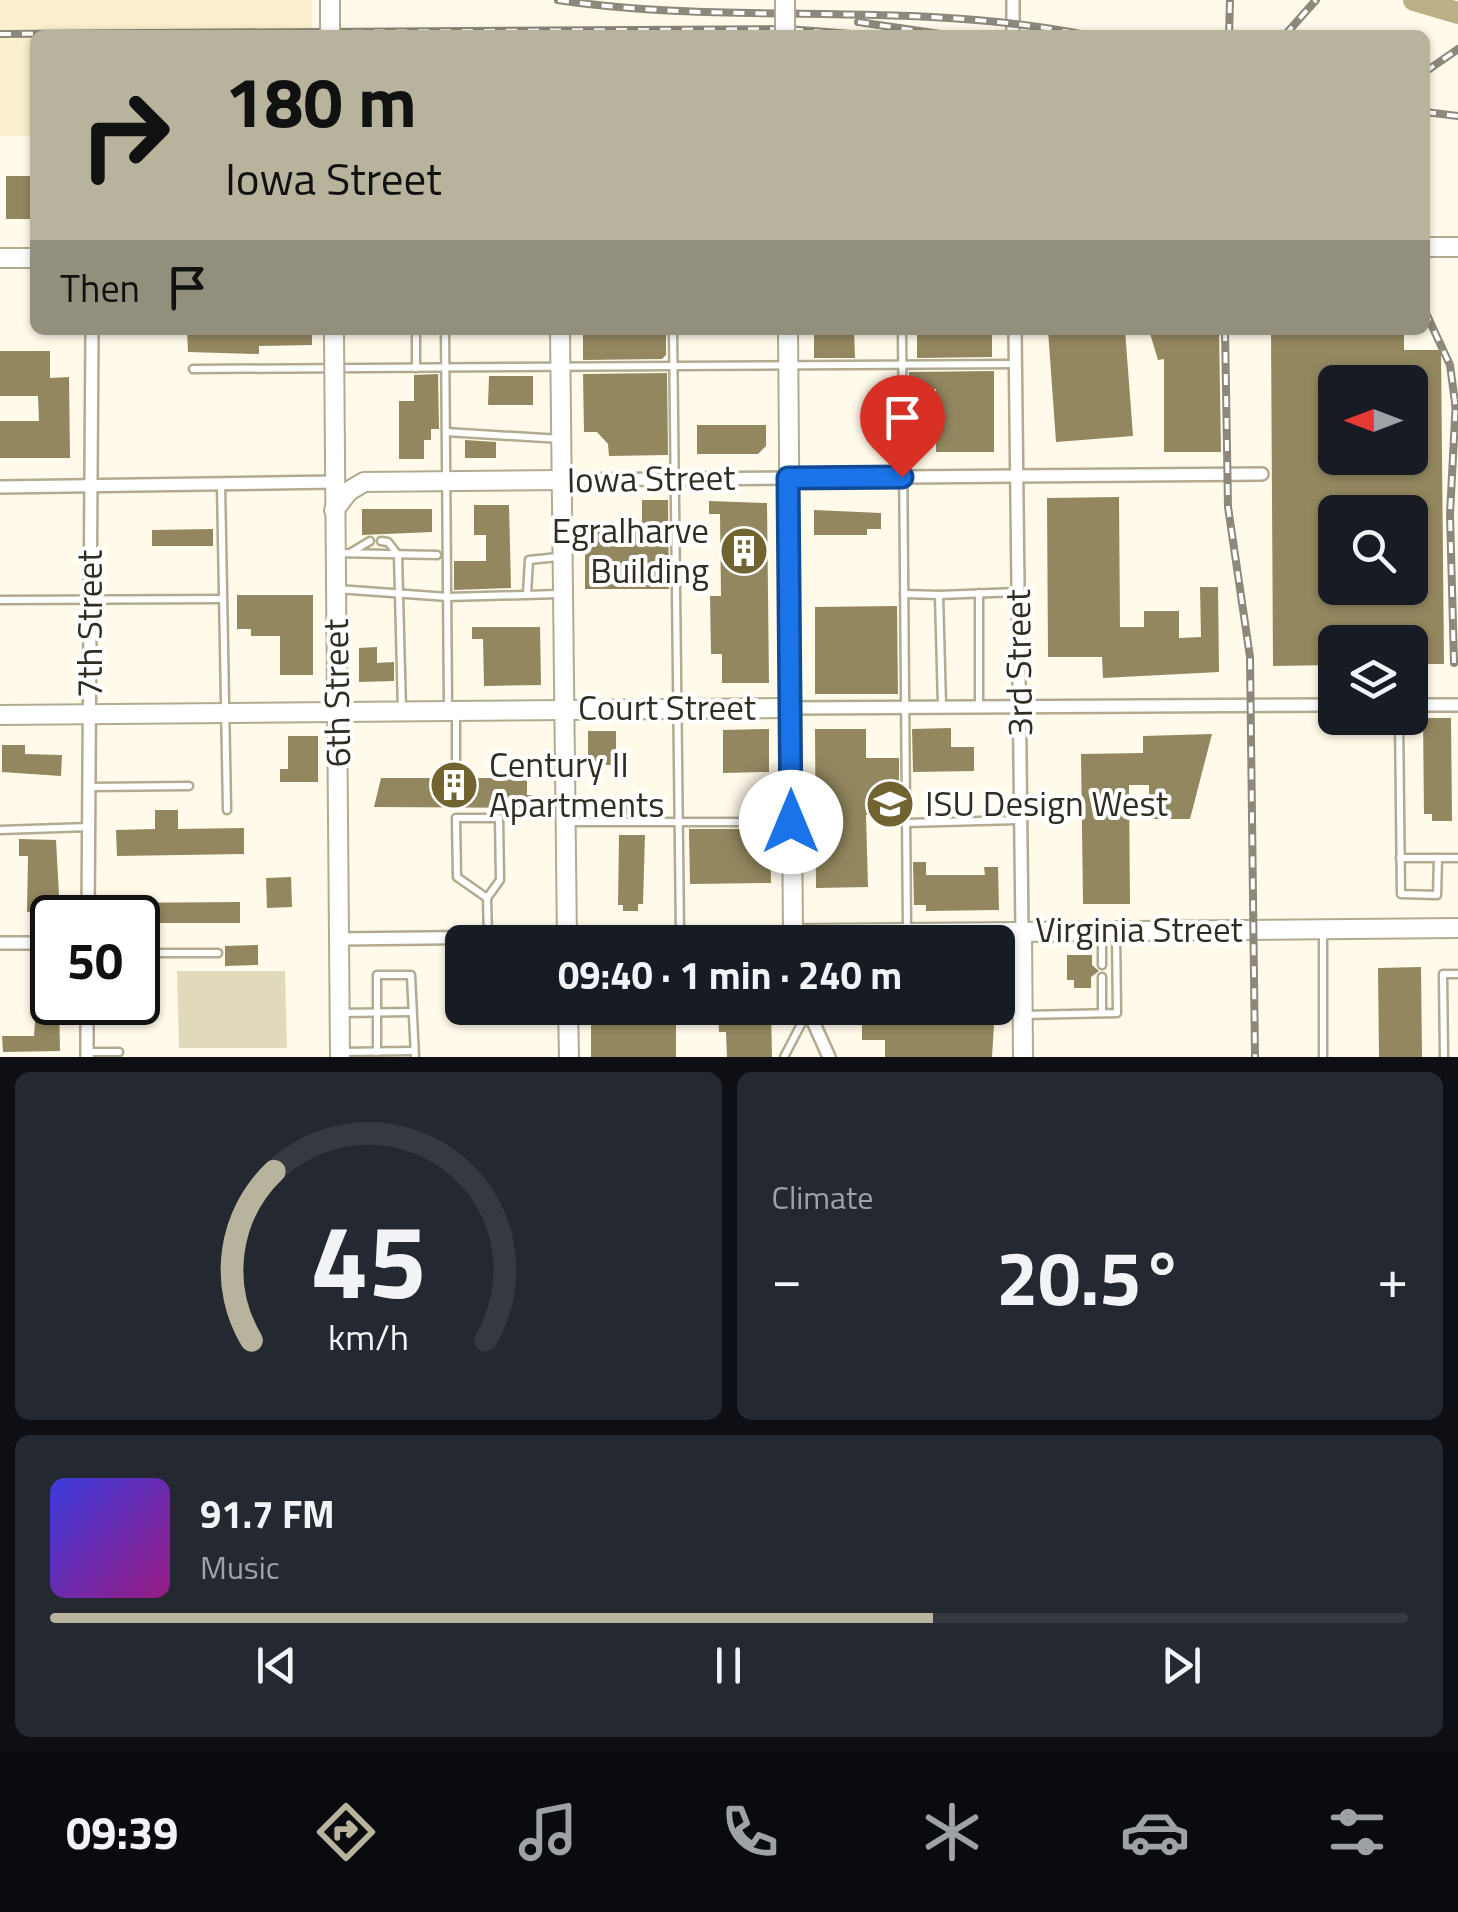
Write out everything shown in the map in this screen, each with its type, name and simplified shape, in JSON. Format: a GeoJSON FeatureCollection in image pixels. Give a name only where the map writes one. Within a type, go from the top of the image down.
{"type":"FeatureCollection","features":[{"type":"Feature","properties":{"kind":"main road"},"geometry":{"type":"LineString","coordinates":[[330,0],[330,30]]}},
{"type":"Feature","properties":{"kind":"main road"},"geometry":{"type":"LineString","coordinates":[[785,0],[785,30]]}},
{"type":"Feature","properties":{"kind":"main road"},"geometry":{"type":"LineString","coordinates":[[1430,247],[1458,247]]}},
{"type":"Feature","properties":{"kind":"main road"},"geometry":{"type":"LineString","coordinates":[[0,258],[30,258]]}},
{"type":"Feature","properties":{"kind":"main road","name":"6th Street"},"geometry":{"type":"LineString","coordinates":[[334,335],[334,510],[343,553],[336,589],[340,1055]]}},
{"type":"Feature","properties":{"kind":"main road"},"geometry":{"type":"LineString","coordinates":[[560,335],[567,925]]}},
{"type":"Feature","properties":{"kind":"main road"},"geometry":{"type":"LineString","coordinates":[[788,335],[793,925]]}},
{"type":"Feature","properties":{"kind":"main road"},"geometry":{"type":"LineString","coordinates":[[334,510],[349,491],[364,482],[335,459]]}},
{"type":"Feature","properties":{"kind":"main road","name":"Iowa Street"},"geometry":{"type":"LineString","coordinates":[[364,482],[563,480]]}},
{"type":"Feature","properties":{"kind":"main road","name":"Court Street"},"geometry":{"type":"LineString","coordinates":[[0,715],[791,708]]}},
{"type":"Feature","properties":{"kind":"main road","name":"Virginia Street"},"geometry":{"type":"LineString","coordinates":[[1015,931],[1458,928]]}},
{"type":"Feature","properties":{"kind":"main road","name":"3rd Street"},"geometry":{"type":"LineString","coordinates":[[1022,931],[1023,1057]]}},
{"type":"Feature","properties":{"kind":"main road"},"geometry":{"type":"LineString","coordinates":[[568,1025],[568,1057]]}},
{"type":"Feature","properties":{"kind":"street"},"geometry":{"type":"LineString","coordinates":[[1012,0],[1013,30]]}},
{"type":"Feature","properties":{"kind":"street","name":"7th Street"},"geometry":{"type":"LineString","coordinates":[[88,895],[92,335]]}},
{"type":"Feature","properties":{"kind":"street","name":"3rd Street"},"geometry":{"type":"LineString","coordinates":[[1015,335],[1022,931]]}},
{"type":"Feature","properties":{"kind":"street","name":"Iowa Street"},"geometry":{"type":"LineString","coordinates":[[563,480],[1262,474]]}},
{"type":"Feature","properties":{"kind":"street"},"geometry":{"type":"LineString","coordinates":[[0,487],[334,482]]}},
{"type":"Feature","properties":{"kind":"street"},"geometry":{"type":"LineString","coordinates":[[1428,705],[1458,704]]}},
{"type":"Feature","properties":{"kind":"street","name":"Court Street"},"geometry":{"type":"LineString","coordinates":[[791,708],[1318,705]]}},
{"type":"Feature","properties":{"kind":"street","name":"Virginia Street"},"geometry":{"type":"LineString","coordinates":[[339,939],[445,938]]}},
{"type":"Feature","properties":{"kind":"street"},"geometry":{"type":"LineString","coordinates":[[0,943],[30,942]]}},
{"type":"Feature","properties":{"kind":"street"},"geometry":{"type":"LineString","coordinates":[[84,1056],[86,1025]]}},
{"type":"Feature","properties":{"kind":"street"},"geometry":{"type":"LineString","coordinates":[[815,1025],[828,1057]]}},
{"type":"Feature","properties":{"kind":"lane"},"geometry":{"type":"LineString","coordinates":[[416,335],[416,368]]}},
{"type":"Feature","properties":{"kind":"lane"},"geometry":{"type":"LineString","coordinates":[[445,335],[448,597],[456,778]]}},
{"type":"Feature","properties":{"kind":"lane"},"geometry":{"type":"LineString","coordinates":[[674,335],[680,925]]}},
{"type":"Feature","properties":{"kind":"lane"},"geometry":{"type":"LineString","coordinates":[[902,335],[907,925]]}},
{"type":"Feature","properties":{"kind":"lane"},"geometry":{"type":"LineString","coordinates":[[193,369],[1016,364]]}},
{"type":"Feature","properties":{"kind":"lane"},"geometry":{"type":"LineString","coordinates":[[446,432],[562,439]]}},
{"type":"Feature","properties":{"kind":"lane"},"geometry":{"type":"LineString","coordinates":[[222,483],[227,810]]}},
{"type":"Feature","properties":{"kind":"lane"},"geometry":{"type":"LineString","coordinates":[[343,553],[370,541]]}},
{"type":"Feature","properties":{"kind":"lane"},"geometry":{"type":"LineString","coordinates":[[381,541],[388,542],[398,555],[402,712]]}},
{"type":"Feature","properties":{"kind":"lane"},"geometry":{"type":"LineString","coordinates":[[343,553],[437,555]]}},
{"type":"Feature","properties":{"kind":"lane"},"geometry":{"type":"LineString","coordinates":[[527,594],[529,560],[562,556]]}},
{"type":"Feature","properties":{"kind":"lane"},"geometry":{"type":"LineString","coordinates":[[336,589],[448,597],[563,594]]}},
{"type":"Feature","properties":{"kind":"lane"},"geometry":{"type":"LineString","coordinates":[[904,594],[1018,592]]}},
{"type":"Feature","properties":{"kind":"lane"},"geometry":{"type":"LineString","coordinates":[[979,593],[979,706]]}},
{"type":"Feature","properties":{"kind":"lane"},"geometry":{"type":"LineString","coordinates":[[939,595],[942,706]]}},
{"type":"Feature","properties":{"kind":"lane"},"geometry":{"type":"LineString","coordinates":[[0,600],[222,599]]}},
{"type":"Feature","properties":{"kind":"lane"},"geometry":{"type":"LineString","coordinates":[[1399,735],[1401,894],[1435,896],[1438,858]]}},
{"type":"Feature","properties":{"kind":"lane"},"geometry":{"type":"LineString","coordinates":[[89,787],[188,786]]}},
{"type":"Feature","properties":{"kind":"lane"},"geometry":{"type":"LineString","coordinates":[[456,807],[457,877],[488,898]]}},
{"type":"Feature","properties":{"kind":"lane"},"geometry":{"type":"LineString","coordinates":[[456,818],[499,818],[500,880],[488,898],[488,925]]}},
{"type":"Feature","properties":{"kind":"lane"},"geometry":{"type":"LineString","coordinates":[[906,822],[1021,820]]}},
{"type":"Feature","properties":{"kind":"lane"},"geometry":{"type":"LineString","coordinates":[[566,822],[791,822]]}},
{"type":"Feature","properties":{"kind":"lane"},"geometry":{"type":"LineString","coordinates":[[0,830],[89,827]]}},
{"type":"Feature","properties":{"kind":"lane"},"geometry":{"type":"LineString","coordinates":[[1400,858],[1458,858]]}},
{"type":"Feature","properties":{"kind":"lane"},"geometry":{"type":"LineString","coordinates":[[1323,929],[1323,1057]]}},
{"type":"Feature","properties":{"kind":"lane"},"geometry":{"type":"LineString","coordinates":[[1102,966],[1109,930]]}},
{"type":"Feature","properties":{"kind":"lane"},"geometry":{"type":"LineString","coordinates":[[1023,1015],[1117,1013],[1109,930]]}},
{"type":"Feature","properties":{"kind":"lane"},"geometry":{"type":"LineString","coordinates":[[160,953],[218,953]]}},
{"type":"Feature","properties":{"kind":"lane"},"geometry":{"type":"LineString","coordinates":[[340,1055],[413,1054],[411,974],[377,975],[377,1052]]}},
{"type":"Feature","properties":{"kind":"lane"},"geometry":{"type":"LineString","coordinates":[[1444,1057],[1443,974],[1458,974]]}},
{"type":"Feature","properties":{"kind":"lane"},"geometry":{"type":"LineString","coordinates":[[1102,977],[1102,1013]]}},
{"type":"Feature","properties":{"kind":"lane"},"geometry":{"type":"LineString","coordinates":[[340,1012],[411,1012]]}},
{"type":"Feature","properties":{"kind":"lane"},"geometry":{"type":"LineString","coordinates":[[784,1057],[800,1025]]}},
{"type":"Feature","properties":{"kind":"lane"},"geometry":{"type":"LineString","coordinates":[[84,1056],[119,1052]]}},
{"type":"Feature","properties":{"kind":"shaded area"},"geometry":{"type":"Polygon","coordinates":[[[0,0],[312,0],[312,30],[30,30],[30,136],[0,136],[0,0]]]}},
{"type":"Feature","properties":{"kind":"shaded area"},"geometry":{"type":"Polygon","coordinates":[[[177,971],[285,971],[287,1048],[179,1048],[177,971]]]}},
{"type":"Feature","properties":{"kind":"building"},"geometry":{"type":"Polygon","coordinates":[[[6,176],[30,176],[30,219],[6,219],[6,176]]]}},
{"type":"Feature","properties":{"kind":"building"},"geometry":{"type":"Polygon","coordinates":[[[187,335],[312,335],[312,345],[259,346],[259,354],[188,352],[187,335]]]}},
{"type":"Feature","properties":{"kind":"building"},"geometry":{"type":"Polygon","coordinates":[[[583,335],[666,335],[666,355],[662,359],[583,360],[583,335]]]}},
{"type":"Feature","properties":{"kind":"building"},"geometry":{"type":"Polygon","coordinates":[[[814,335],[854,335],[855,358],[814,358],[814,335]]]}},
{"type":"Feature","properties":{"kind":"building"},"geometry":{"type":"Polygon","coordinates":[[[917,335],[992,335],[992,357],[917,358],[917,335]]]}},
{"type":"Feature","properties":{"kind":"building"},"geometry":{"type":"Polygon","coordinates":[[[1048,335],[1125,335],[1133,436],[1056,442],[1048,335]]]}},
{"type":"Feature","properties":{"kind":"building"},"geometry":{"type":"Polygon","coordinates":[[[1150,335],[1219,335],[1221,452],[1164,452],[1164,359],[1158,360],[1150,335]]]}},
{"type":"Feature","properties":{"kind":"building"},"geometry":{"type":"Polygon","coordinates":[[[1271,335],[1404,335],[1404,350],[1441,350],[1444,664],[1428,664],[1428,625],[1318,625],[1318,665],[1273,666],[1271,335]]]}},
{"type":"Feature","properties":{"kind":"building"},"geometry":{"type":"Polygon","coordinates":[[[0,351],[50,351],[50,378],[69,377],[70,458],[0,458],[0,421],[39,421],[38,396],[0,396],[0,351]]]}},
{"type":"Feature","properties":{"kind":"building"},"geometry":{"type":"Polygon","coordinates":[[[994,371],[994,452],[936,452],[936,389],[909,389],[909,372],[994,371]]]}},
{"type":"Feature","properties":{"kind":"building"},"geometry":{"type":"Polygon","coordinates":[[[667,373],[668,455],[609,456],[608,444],[597,432],[584,432],[583,374],[667,373]]]}},
{"type":"Feature","properties":{"kind":"building"},"geometry":{"type":"Polygon","coordinates":[[[438,374],[439,429],[431,429],[431,440],[424,440],[424,459],[399,459],[399,401],[414,401],[414,375],[438,374]]]}},
{"type":"Feature","properties":{"kind":"building"},"geometry":{"type":"Polygon","coordinates":[[[489,376],[533,376],[533,405],[488,405],[489,376]]]}},
{"type":"Feature","properties":{"kind":"building"},"geometry":{"type":"Polygon","coordinates":[[[697,425],[766,425],[766,446],[758,454],[697,454],[697,425]]]}},
{"type":"Feature","properties":{"kind":"building"},"geometry":{"type":"Polygon","coordinates":[[[465,440],[496,442],[496,458],[465,458],[465,440]]]}},
{"type":"Feature","properties":{"kind":"building"},"geometry":{"type":"Polygon","coordinates":[[[1119,497],[1120,627],[1144,627],[1144,611],[1179,611],[1179,638],[1201,637],[1200,587],[1218,587],[1219,672],[1103,678],[1102,657],[1048,657],[1047,498],[1119,497]]]}},
{"type":"Feature","properties":{"kind":"building"},"geometry":{"type":"Polygon","coordinates":[[[642,500],[668,500],[669,589],[585,589],[585,530],[642,530],[642,500]]]}},
{"type":"Feature","properties":{"kind":"building"},"geometry":{"type":"Polygon","coordinates":[[[709,501],[767,503],[769,683],[722,683],[722,654],[711,654],[710,596],[721,596],[720,514],[709,514],[709,501]]]}},
{"type":"Feature","properties":{"kind":"building"},"geometry":{"type":"Polygon","coordinates":[[[474,505],[509,505],[511,588],[454,590],[454,561],[486,561],[486,535],[474,535],[474,505]]]}},
{"type":"Feature","properties":{"kind":"building"},"geometry":{"type":"Polygon","coordinates":[[[362,509],[432,509],[432,532],[362,535],[362,509]]]}},
{"type":"Feature","properties":{"kind":"building"},"geometry":{"type":"Polygon","coordinates":[[[814,510],[881,513],[881,529],[867,529],[867,535],[814,535],[814,510]]]}},
{"type":"Feature","properties":{"kind":"building"},"geometry":{"type":"Polygon","coordinates":[[[213,529],[213,546],[152,546],[152,530],[213,529]]]}},
{"type":"Feature","properties":{"kind":"building"},"geometry":{"type":"Polygon","coordinates":[[[237,595],[313,595],[313,675],[280,675],[280,636],[251,636],[251,629],[237,629],[237,595]]]}},
{"type":"Feature","properties":{"kind":"building"},"geometry":{"type":"Polygon","coordinates":[[[897,606],[898,694],[815,694],[815,607],[897,606]]]}},
{"type":"Feature","properties":{"kind":"building"},"geometry":{"type":"Polygon","coordinates":[[[472,627],[540,627],[541,685],[484,686],[483,639],[472,639],[472,627]]]}},
{"type":"Feature","properties":{"kind":"building"},"geometry":{"type":"Polygon","coordinates":[[[377,647],[377,663],[394,662],[394,681],[359,682],[359,648],[377,647]]]}},
{"type":"Feature","properties":{"kind":"building"},"geometry":{"type":"Polygon","coordinates":[[[1428,718],[1451,718],[1452,821],[1432,821],[1432,814],[1424,814],[1423,735],[1428,735],[1428,718]]]}},
{"type":"Feature","properties":{"kind":"building"},"geometry":{"type":"Polygon","coordinates":[[[951,728],[951,747],[974,747],[974,771],[913,772],[912,729],[951,728]]]}},
{"type":"Feature","properties":{"kind":"building"},"geometry":{"type":"Polygon","coordinates":[[[769,729],[769,772],[723,773],[723,730],[769,729]]]}},
{"type":"Feature","properties":{"kind":"building"},"geometry":{"type":"Polygon","coordinates":[[[815,729],[866,729],[866,758],[899,758],[899,815],[866,815],[868,887],[816,888],[815,729]]]}},
{"type":"Feature","properties":{"kind":"building"},"geometry":{"type":"Polygon","coordinates":[[[588,731],[616,731],[616,765],[588,765],[588,731]]]}},
{"type":"Feature","properties":{"kind":"building"},"geometry":{"type":"Polygon","coordinates":[[[1212,734],[1190,819],[1149,819],[1149,785],[1129,785],[1130,904],[1083,904],[1081,754],[1143,753],[1143,736],[1212,734]]]}},
{"type":"Feature","properties":{"kind":"building"},"geometry":{"type":"Polygon","coordinates":[[[288,736],[318,736],[318,782],[280,782],[280,769],[288,769],[288,736]]]}},
{"type":"Feature","properties":{"kind":"building"},"geometry":{"type":"Polygon","coordinates":[[[2,745],[25,745],[25,754],[62,755],[61,776],[2,772],[2,745]]]}},
{"type":"Feature","properties":{"kind":"building","name":"Century II Apartments"},"geometry":{"type":"Polygon","coordinates":[[[381,778],[449,778],[455,785],[463,778],[527,778],[527,795],[533,795],[534,808],[374,807],[381,778]]]}},
{"type":"Feature","properties":{"kind":"building"},"geometry":{"type":"Polygon","coordinates":[[[601,797],[632,797],[632,815],[601,815],[601,797]]]}},
{"type":"Feature","properties":{"kind":"building"},"geometry":{"type":"Polygon","coordinates":[[[155,810],[178,810],[178,829],[244,828],[244,854],[117,856],[116,830],[155,829],[155,810]]]}},
{"type":"Feature","properties":{"kind":"building"},"geometry":{"type":"Polygon","coordinates":[[[689,829],[770,829],[771,883],[690,884],[689,829]]]}},
{"type":"Feature","properties":{"kind":"building"},"geometry":{"type":"Polygon","coordinates":[[[619,835],[645,835],[643,904],[638,904],[638,911],[623,911],[623,905],[618,905],[619,835]]]}},
{"type":"Feature","properties":{"kind":"building"},"geometry":{"type":"Polygon","coordinates":[[[19,839],[56,840],[59,895],[30,895],[30,912],[28,856],[19,856],[19,839]]]}},
{"type":"Feature","properties":{"kind":"building"},"geometry":{"type":"Polygon","coordinates":[[[913,862],[926,862],[926,875],[985,875],[984,867],[998,867],[999,910],[926,911],[926,905],[914,905],[913,862]]]}},
{"type":"Feature","properties":{"kind":"building"},"geometry":{"type":"Polygon","coordinates":[[[291,877],[292,907],[267,908],[266,878],[291,877]]]}},
{"type":"Feature","properties":{"kind":"building"},"geometry":{"type":"Polygon","coordinates":[[[240,902],[240,923],[160,923],[160,903],[240,902]]]}},
{"type":"Feature","properties":{"kind":"building"},"geometry":{"type":"Polygon","coordinates":[[[258,945],[258,965],[225,966],[225,946],[258,945]]]}},
{"type":"Feature","properties":{"kind":"building"},"geometry":{"type":"Polygon","coordinates":[[[1067,955],[1092,955],[1092,965],[1099,971],[1091,977],[1091,988],[1074,988],[1074,980],[1067,980],[1067,955]]]}},
{"type":"Feature","properties":{"kind":"building"},"geometry":{"type":"Polygon","coordinates":[[[1421,967],[1422,1057],[1379,1057],[1378,968],[1421,967]]]}},
{"type":"Feature","properties":{"kind":"building"},"geometry":{"type":"Polygon","coordinates":[[[35,1025],[59,1025],[60,1051],[3,1052],[2,1036],[34,1036],[35,1025]]]}},
{"type":"Feature","properties":{"kind":"building"},"geometry":{"type":"Polygon","coordinates":[[[591,1025],[676,1025],[676,1057],[591,1057],[591,1025]]]}},
{"type":"Feature","properties":{"kind":"building"},"geometry":{"type":"Polygon","coordinates":[[[719,1025],[771,1025],[772,1057],[727,1057],[726,1032],[719,1032],[719,1025]]]}},
{"type":"Feature","properties":{"kind":"building"},"geometry":{"type":"Polygon","coordinates":[[[862,1025],[994,1025],[992,1057],[885,1057],[885,1040],[862,1040],[862,1025]]]}},
{"type":"Feature","properties":{"kind":"waterway"},"geometry":{"type":"LineString","coordinates":[[1414,0],[1458,13]]}},
{"type":"Feature","properties":{"kind":"railway"},"geometry":{"type":"LineString","coordinates":[[558,0],[690,12],[955,18],[1054,30]]}},
{"type":"Feature","properties":{"kind":"railway"},"geometry":{"type":"LineString","coordinates":[[1229,30],[1230,0]]}},
{"type":"Feature","properties":{"kind":"railway"},"geometry":{"type":"LineString","coordinates":[[1289,30],[1316,0]]}},
{"type":"Feature","properties":{"kind":"railway"},"geometry":{"type":"LineString","coordinates":[[858,22],[913,30]]}},
{"type":"Feature","properties":{"kind":"railway"},"geometry":{"type":"LineString","coordinates":[[630,30],[800,30]]}},
{"type":"Feature","properties":{"kind":"railway"},"geometry":{"type":"LineString","coordinates":[[0,34],[30,34]]}},
{"type":"Feature","properties":{"kind":"railway"},"geometry":{"type":"LineString","coordinates":[[1430,69],[1458,49]]}},
{"type":"Feature","properties":{"kind":"railway"},"geometry":{"type":"LineString","coordinates":[[1430,113],[1458,116]]}},
{"type":"Feature","properties":{"kind":"railway"},"geometry":{"type":"LineString","coordinates":[[1430,322],[1450,365],[1456,410]]}},
{"type":"Feature","properties":{"kind":"railway"},"geometry":{"type":"LineString","coordinates":[[1225,335],[1228,507],[1250,657],[1255,1057]]}},
{"type":"Feature","properties":{"kind":"railway"},"geometry":{"type":"LineString","coordinates":[[1454,663],[1450,514],[1456,399]]}},
{"type":"Feature","properties":{"kind":"place","name":"Egralharve Building"},"geometry":{"type":"Point","coordinates":[744,551]}},
{"type":"Feature","properties":{"kind":"place","name":"Century II Apartments"},"geometry":{"type":"Point","coordinates":[454,785]}},
{"type":"Feature","properties":{"kind":"place","name":"ISU Design West"},"geometry":{"type":"Point","coordinates":[890,804]}},
{"type":"Feature","properties":{"kind":"route"},"geometry":{"type":"LineString","coordinates":[[791,822],[788,478],[902,477]]}}]}
